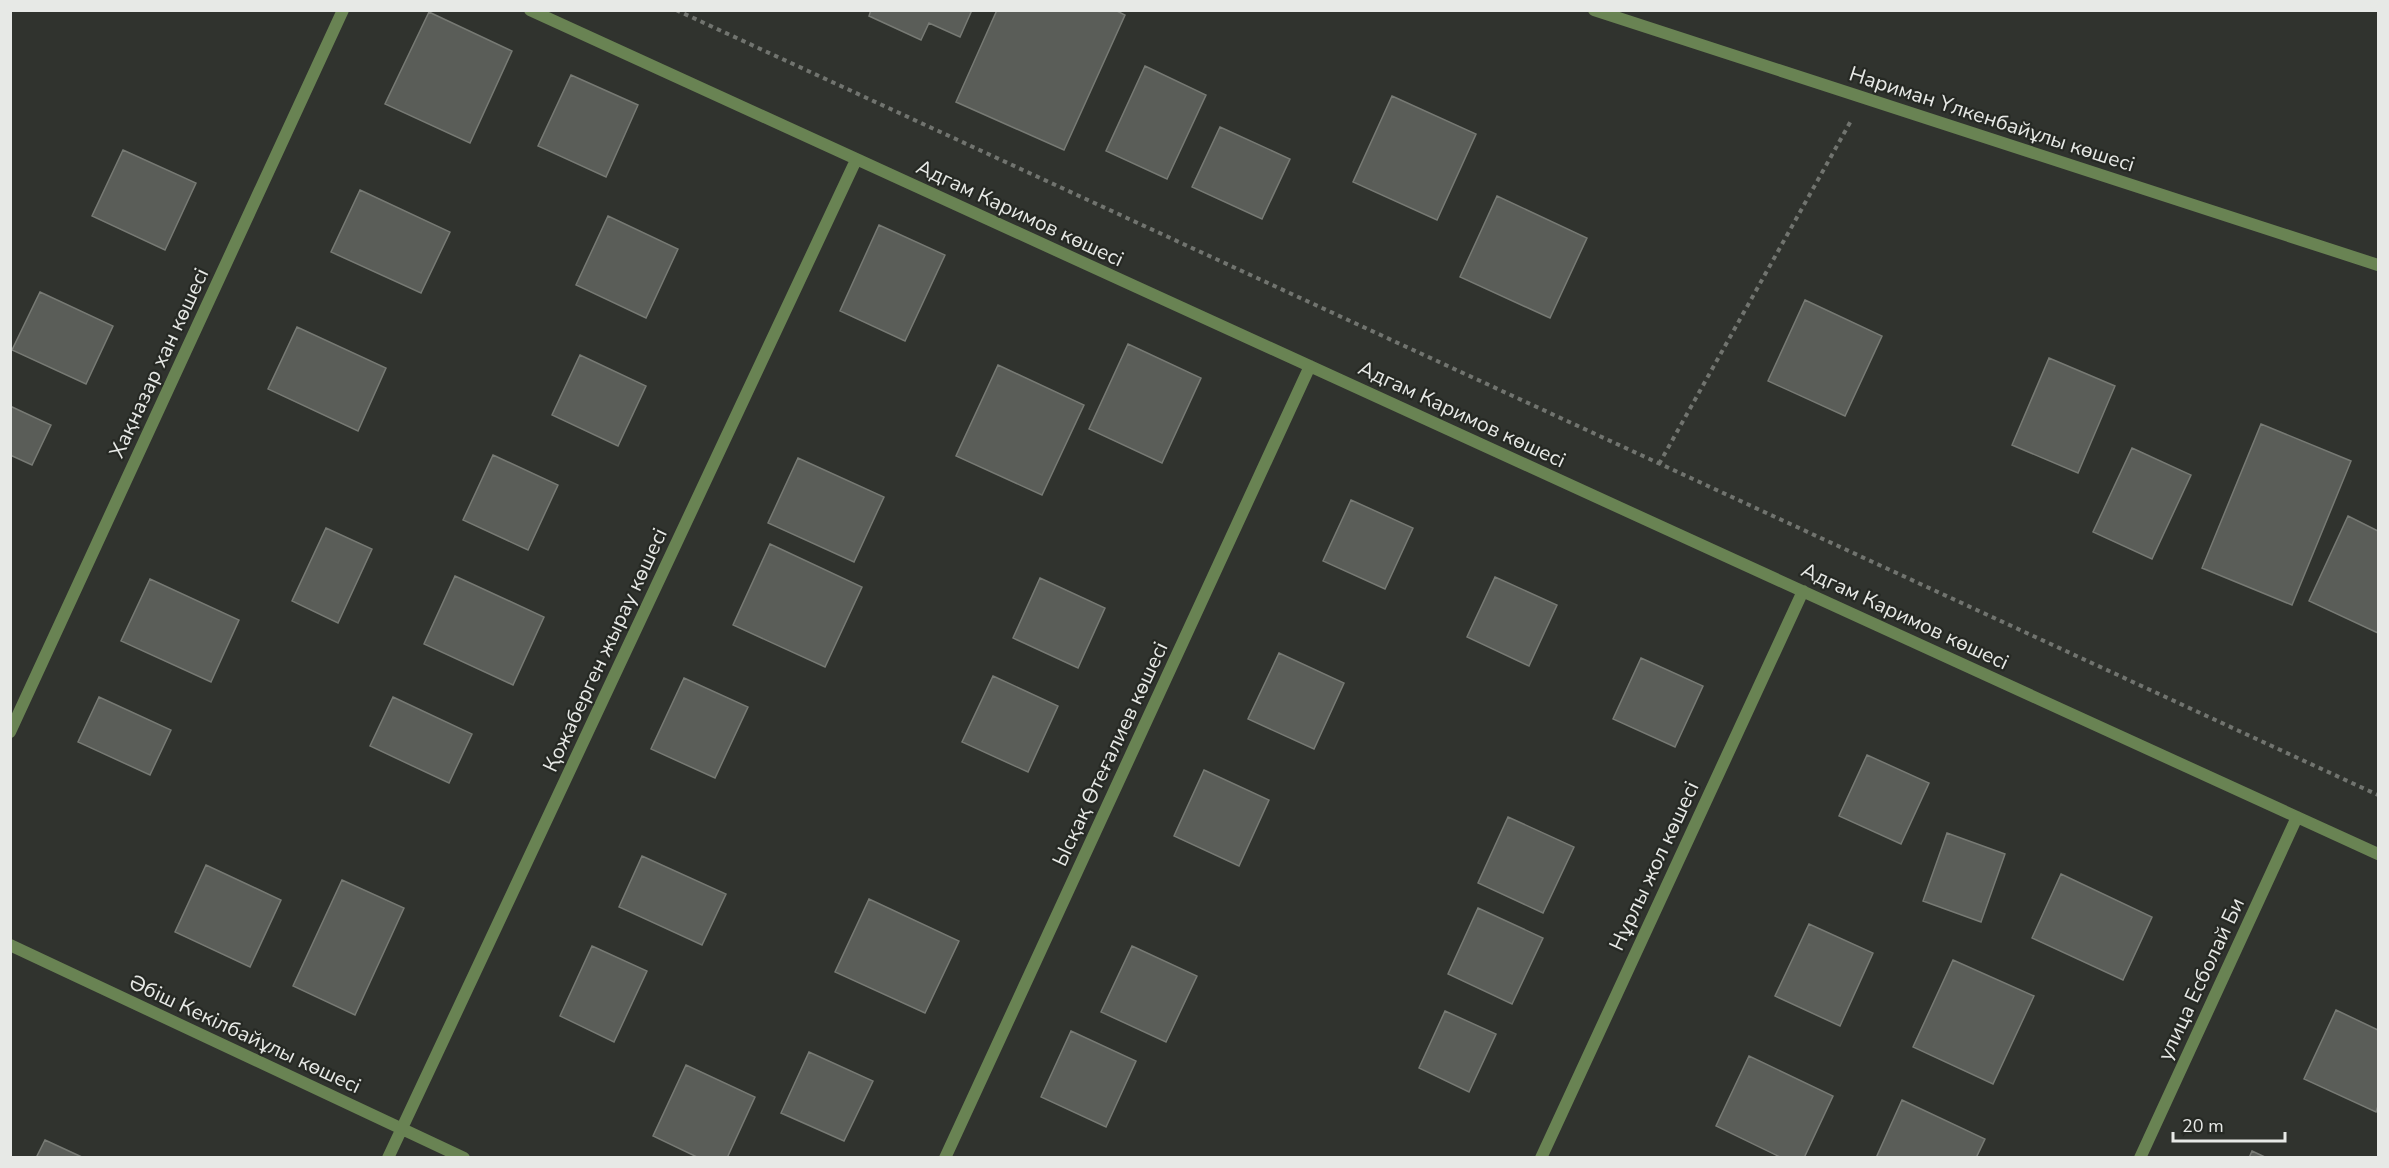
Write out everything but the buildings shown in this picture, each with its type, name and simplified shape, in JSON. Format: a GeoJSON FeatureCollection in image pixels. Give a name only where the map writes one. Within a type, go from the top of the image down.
{"type":"FeatureCollection","features":[{"type":"Feature","properties":{"kind":"street","name":"Хақназар хан көшесі"},"geometry":{"type":"LineString","coordinates":[[10,732],[343,10]]}},
{"type":"Feature","properties":{"kind":"street","name":"Адгам Каримов көшесі"},"geometry":{"type":"LineString","coordinates":[[530,10],[2379,854]]}},
{"type":"Feature","properties":{"kind":"street","name":"Нариман Үлкенбайұлы көшесі"},"geometry":{"type":"LineString","coordinates":[[1594,10],[2379,265]]}},
{"type":"Feature","properties":{"kind":"street","name":"Қожаберген жырау көшесі"},"geometry":{"type":"LineString","coordinates":[[388,1158],[856,159]]}},
{"type":"Feature","properties":{"kind":"street","name":"Ысқақ Өтеғалиев көшесі"},"geometry":{"type":"LineString","coordinates":[[945,1158],[1310,366]]}},
{"type":"Feature","properties":{"kind":"street","name":"Нұрлы жол көшесі"},"geometry":{"type":"LineString","coordinates":[[1541,1158],[1803,591]]}},
{"type":"Feature","properties":{"kind":"street","name":"улица Есболай Би"},"geometry":{"type":"LineString","coordinates":[[2140,1158],[2297,817]]}},
{"type":"Feature","properties":{"kind":"street","name":"Әбіш Кекілбайұлы көшесі"},"geometry":{"type":"LineString","coordinates":[[10,945],[464,1158]]}},
{"type":"Feature","properties":{"kind":"path"},"geometry":{"type":"LineString","coordinates":[[676,10],[2379,795]]}},
{"type":"Feature","properties":{"kind":"path"},"geometry":{"type":"LineString","coordinates":[[1659,464],[1864,98]]}}]}
